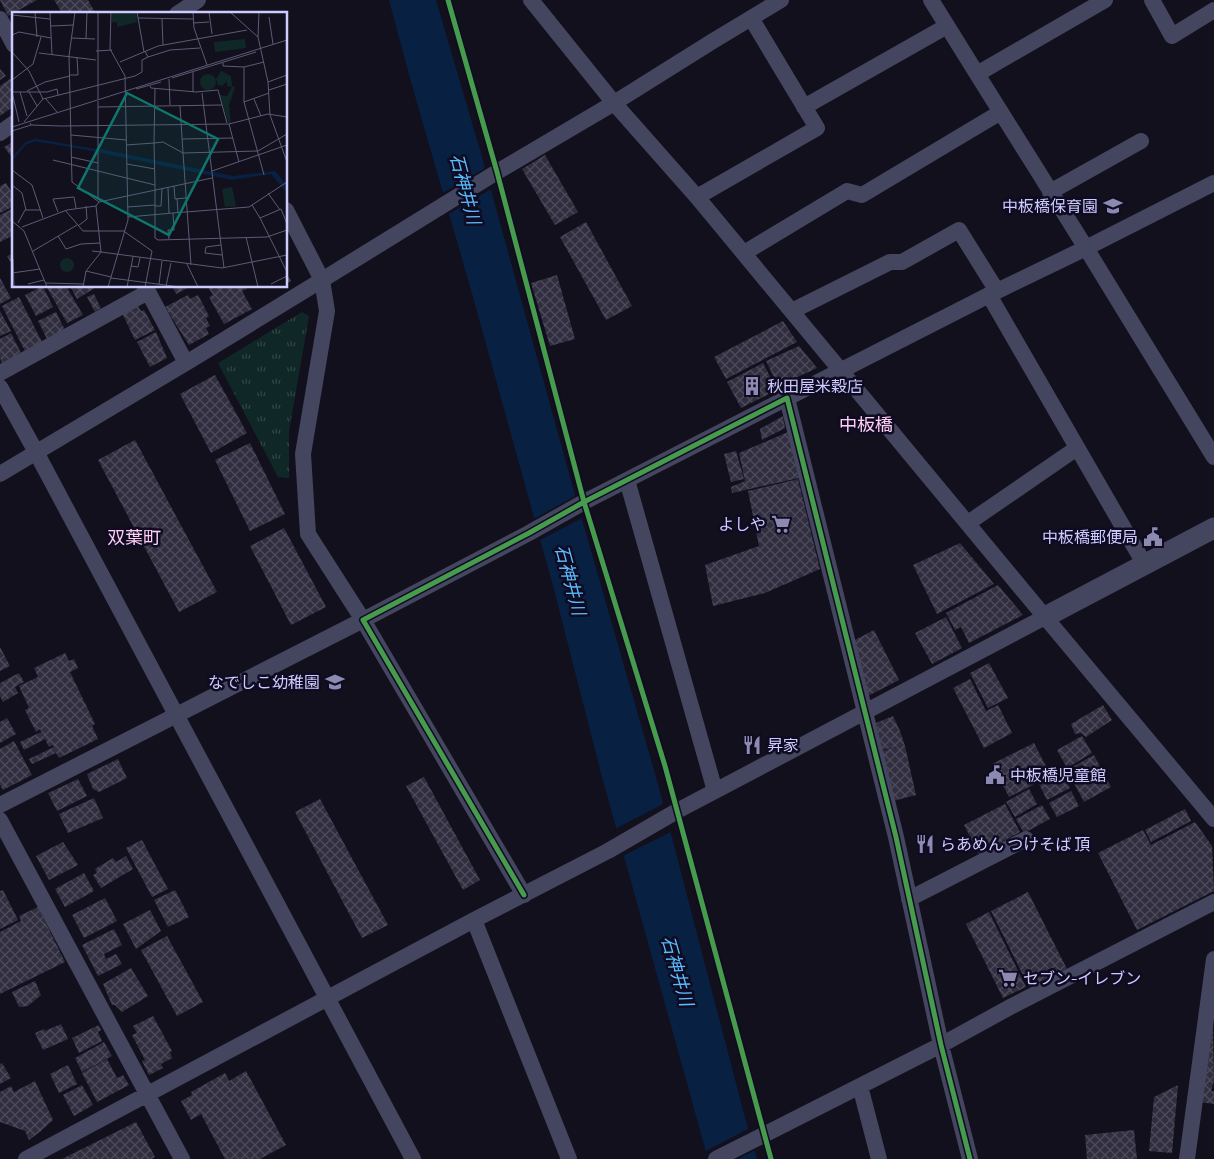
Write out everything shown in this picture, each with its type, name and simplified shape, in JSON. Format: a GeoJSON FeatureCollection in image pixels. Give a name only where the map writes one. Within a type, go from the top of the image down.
{"type":"FeatureCollection","features":[{"type":"Feature","properties":{"kind":"street"},"geometry":{"type":"LineString","coordinates":[[531,0],[614,102],[744,253],[1214,818]]}},
{"type":"Feature","properties":{"kind":"street"},"geometry":{"type":"LineString","coordinates":[[0,474],[186,363],[781,0]]}},
{"type":"Feature","properties":{"kind":"street"},"geometry":{"type":"LineString","coordinates":[[931,0],[1214,457]]}},
{"type":"Feature","properties":{"kind":"street"},"geometry":{"type":"LineString","coordinates":[[977,74],[1105,0]]}},
{"type":"Feature","properties":{"kind":"street"},"geometry":{"type":"LineString","coordinates":[[1152,0],[1172,36],[1214,10]]}},
{"type":"Feature","properties":{"kind":"street"},"geometry":{"type":"LineString","coordinates":[[697,197],[817,128],[752,18]]}},
{"type":"Feature","properties":{"kind":"street"},"geometry":{"type":"LineString","coordinates":[[0,19],[12,41]]}},
{"type":"Feature","properties":{"kind":"street"},"geometry":{"type":"LineString","coordinates":[[804,107],[947,26]]}},
{"type":"Feature","properties":{"kind":"street"},"geometry":{"type":"LineString","coordinates":[[744,253],[847,191],[862,194],[1001,112]]}},
{"type":"Feature","properties":{"kind":"street"},"geometry":{"type":"LineString","coordinates":[[0,133],[12,124]]}},
{"type":"Feature","properties":{"kind":"street"},"geometry":{"type":"LineString","coordinates":[[1050,192],[1141,141]]}},
{"type":"Feature","properties":{"kind":"street"},"geometry":{"type":"LineString","coordinates":[[0,805],[363,620],[584,502],[840,370],[1214,182]]}},
{"type":"Feature","properties":{"kind":"street"},"geometry":{"type":"LineString","coordinates":[[288,214],[322,280],[327,311],[303,454],[308,534],[363,620],[524,894]]}},
{"type":"Feature","properties":{"kind":"street"},"geometry":{"type":"LineString","coordinates":[[792,311],[890,262],[902,262],[959,230],[1077,448],[1145,564]]}},
{"type":"Feature","properties":{"kind":"street"},"geometry":{"type":"LineString","coordinates":[[0,373],[147,289],[186,363]]}},
{"type":"Feature","properties":{"kind":"street"},"geometry":{"type":"LineString","coordinates":[[0,387],[413,1159]]}},
{"type":"Feature","properties":{"kind":"street"},"geometry":{"type":"LineString","coordinates":[[787,398],[896,837],[941,1044],[970,1159]]}},
{"type":"Feature","properties":{"kind":"street"},"geometry":{"type":"LineString","coordinates":[[968,522],[1077,448]]}},
{"type":"Feature","properties":{"kind":"street"},"geometry":{"type":"LineString","coordinates":[[627,480],[715,791]]}},
{"type":"Feature","properties":{"kind":"street"},"geometry":{"type":"LineString","coordinates":[[26,1159],[608,850],[677,811],[1214,528]]}},
{"type":"Feature","properties":{"kind":"street"},"geometry":{"type":"LineString","coordinates":[[0,820],[182,1159]]}},
{"type":"Feature","properties":{"kind":"street"},"geometry":{"type":"LineString","coordinates":[[909,899],[1026,839]]}},
{"type":"Feature","properties":{"kind":"street"},"geometry":{"type":"LineString","coordinates":[[716,1159],[1214,902]]}},
{"type":"Feature","properties":{"kind":"street"},"geometry":{"type":"LineString","coordinates":[[474,920],[569,1159]]}},
{"type":"Feature","properties":{"kind":"street"},"geometry":{"type":"LineString","coordinates":[[1187,1159],[1214,959]]}},
{"type":"Feature","properties":{"kind":"street"},"geometry":{"type":"LineString","coordinates":[[860,1086],[880,1159]]}},
{"type":"Feature","properties":{"kind":"green space"},"geometry":{"type":"Polygon","coordinates":[[[302,312],[309,316],[289,431],[289,478],[278,477],[218,363],[302,312]]]}},
{"type":"Feature","properties":{"kind":"water","name":"石神井川"},"geometry":{"type":"Polygon","coordinates":[[[389,0],[436,0],[658,784],[757,1159],[708,1159],[602,777],[553,586],[389,0]]]}},
{"type":"Feature","properties":{"kind":"pier"},"geometry":{"type":"Polygon","coordinates":[[[487,167],[493,188],[447,215],[441,194],[487,167]]]}},
{"type":"Feature","properties":{"kind":"pier"},"geometry":{"type":"Polygon","coordinates":[[[577,495],[584,517],[538,541],[532,520],[577,495]]]}},
{"type":"Feature","properties":{"kind":"pier"},"geometry":{"type":"Polygon","coordinates":[[[665,803],[673,831],[623,856],[615,829],[665,803]]]}},
{"type":"Feature","properties":{"kind":"pier"},"geometry":{"type":"Polygon","coordinates":[[[750,1128],[757,1149],[738,1159],[707,1159],[704,1152],[750,1128]]]}},
{"type":"Feature","properties":{"kind":"building"},"geometry":{"type":"Polygon","coordinates":[[[0,0],[37,0],[12,12],[8,16],[0,0]]]}},
{"type":"Feature","properties":{"kind":"building"},"geometry":{"type":"Polygon","coordinates":[[[54,0],[88,0],[95,12],[62,12],[54,0]]]}},
{"type":"Feature","properties":{"kind":"building"},"geometry":{"type":"Polygon","coordinates":[[[0,69],[6,76],[0,80],[0,69]]]}},
{"type":"Feature","properties":{"kind":"building"},"geometry":{"type":"Polygon","coordinates":[[[10,79],[12,80],[12,107],[0,116],[0,86],[10,79]]]}},
{"type":"Feature","properties":{"kind":"building"},"geometry":{"type":"Polygon","coordinates":[[[12,142],[12,157],[4,147],[12,142]]]}},
{"type":"Feature","properties":{"kind":"building"},"geometry":{"type":"Polygon","coordinates":[[[545,155],[578,212],[555,225],[522,169],[545,155]]]}},
{"type":"Feature","properties":{"kind":"building"},"geometry":{"type":"Polygon","coordinates":[[[6,183],[12,193],[12,207],[0,213],[0,186],[6,183]]]}},
{"type":"Feature","properties":{"kind":"building"},"geometry":{"type":"Polygon","coordinates":[[[12,209],[12,236],[0,242],[0,215],[12,209]]]}},
{"type":"Feature","properties":{"kind":"building"},"geometry":{"type":"Polygon","coordinates":[[[586,222],[632,306],[606,320],[560,237],[586,222]]]}},
{"type":"Feature","properties":{"kind":"building"},"geometry":{"type":"Polygon","coordinates":[[[12,254],[12,265],[7,256],[12,254]]]}},
{"type":"Feature","properties":{"kind":"building"},"geometry":{"type":"Polygon","coordinates":[[[557,275],[575,339],[550,346],[531,283],[557,275]]]}},
{"type":"Feature","properties":{"kind":"building"},"geometry":{"type":"Polygon","coordinates":[[[0,278],[11,298],[0,304],[0,278]]]}},
{"type":"Feature","properties":{"kind":"building"},"geometry":{"type":"Polygon","coordinates":[[[39,288],[44,288],[53,307],[36,316],[25,295],[39,288]]]}},
{"type":"Feature","properties":{"kind":"building"},"geometry":{"type":"Polygon","coordinates":[[[47,288],[67,288],[83,315],[67,323],[47,288]]]}},
{"type":"Feature","properties":{"kind":"building"},"geometry":{"type":"Polygon","coordinates":[[[71,288],[95,288],[77,299],[71,288]]]}},
{"type":"Feature","properties":{"kind":"building"},"geometry":{"type":"Polygon","coordinates":[[[173,288],[188,288],[176,294],[173,288]]]}},
{"type":"Feature","properties":{"kind":"building"},"geometry":{"type":"Polygon","coordinates":[[[209,288],[246,288],[242,291],[252,309],[224,324],[209,297],[213,295],[209,288]]]}},
{"type":"Feature","properties":{"kind":"building"},"geometry":{"type":"Polygon","coordinates":[[[94,294],[101,308],[95,312],[87,297],[94,294]]]}},
{"type":"Feature","properties":{"kind":"building"},"geometry":{"type":"Polygon","coordinates":[[[188,295],[190,299],[198,295],[209,316],[206,318],[210,326],[206,328],[209,334],[189,345],[165,307],[188,295]]]}},
{"type":"Feature","properties":{"kind":"building"},"geometry":{"type":"Polygon","coordinates":[[[19,297],[42,342],[25,351],[2,306],[19,297]]]}},
{"type":"Feature","properties":{"kind":"building"},"geometry":{"type":"Polygon","coordinates":[[[137,305],[141,311],[144,310],[155,330],[135,340],[122,313],[137,305]]]}},
{"type":"Feature","properties":{"kind":"building"},"geometry":{"type":"Polygon","coordinates":[[[0,311],[11,331],[0,336],[0,311]]]}},
{"type":"Feature","properties":{"kind":"building"},"geometry":{"type":"Polygon","coordinates":[[[56,312],[65,330],[47,339],[38,321],[56,312]]]}},
{"type":"Feature","properties":{"kind":"building"},"geometry":{"type":"Polygon","coordinates":[[[783,321],[797,342],[726,379],[714,357],[783,321]]]}},
{"type":"Feature","properties":{"kind":"building"},"geometry":{"type":"Polygon","coordinates":[[[156,332],[167,358],[150,367],[137,342],[156,332]]]}},
{"type":"Feature","properties":{"kind":"building"},"geometry":{"type":"Polygon","coordinates":[[[11,333],[21,353],[2,363],[0,358],[0,339],[11,333]]]}},
{"type":"Feature","properties":{"kind":"building"},"geometry":{"type":"Polygon","coordinates":[[[799,346],[817,368],[778,386],[766,361],[799,346]]]}},
{"type":"Feature","properties":{"kind":"building","name":"秋田屋米穀店"},"geometry":{"type":"Polygon","coordinates":[[[763,363],[777,390],[741,408],[727,382],[763,363]]]}},
{"type":"Feature","properties":{"kind":"building"},"geometry":{"type":"Polygon","coordinates":[[[215,375],[247,433],[211,453],[180,394],[215,375]]]}},
{"type":"Feature","properties":{"kind":"building"},"geometry":{"type":"Polygon","coordinates":[[[783,416],[785,428],[762,440],[760,429],[783,416]]]}},
{"type":"Feature","properties":{"kind":"building"},"geometry":{"type":"Polygon","coordinates":[[[788,432],[799,478],[732,493],[731,487],[745,481],[739,453],[788,432]]]}},
{"type":"Feature","properties":{"kind":"building"},"geometry":{"type":"Polygon","coordinates":[[[135,440],[217,592],[179,612],[98,460],[135,440]]]}},
{"type":"Feature","properties":{"kind":"building"},"geometry":{"type":"Polygon","coordinates":[[[250,443],[285,514],[250,531],[215,460],[250,443]]]}},
{"type":"Feature","properties":{"kind":"building"},"geometry":{"type":"Polygon","coordinates":[[[736,451],[744,479],[731,482],[724,454],[736,451]]]}},
{"type":"Feature","properties":{"kind":"building"},"geometry":{"type":"Polygon","coordinates":[[[798,479],[820,569],[765,593],[713,606],[705,565],[759,546],[748,491],[798,479]]]}},
{"type":"Feature","properties":{"kind":"building"},"geometry":{"type":"Polygon","coordinates":[[[284,528],[326,607],[291,625],[250,546],[284,528]]]}},
{"type":"Feature","properties":{"kind":"building"},"geometry":{"type":"Polygon","coordinates":[[[960,543],[994,584],[937,614],[913,565],[960,543]]]}},
{"type":"Feature","properties":{"kind":"building"},"geometry":{"type":"Polygon","coordinates":[[[998,585],[1023,615],[969,643],[961,627],[955,630],[946,613],[998,585]]]}},
{"type":"Feature","properties":{"kind":"building"},"geometry":{"type":"Polygon","coordinates":[[[946,617],[962,648],[932,664],[915,633],[946,617]]]}},
{"type":"Feature","properties":{"kind":"building"},"geometry":{"type":"Polygon","coordinates":[[[874,630],[899,680],[868,696],[853,641],[874,630]]]}},
{"type":"Feature","properties":{"kind":"building"},"geometry":{"type":"Polygon","coordinates":[[[0,647],[10,666],[0,671],[0,647]]]}},
{"type":"Feature","properties":{"kind":"building"},"geometry":{"type":"Polygon","coordinates":[[[65,653],[69,661],[74,659],[78,668],[70,672],[95,724],[92,726],[98,739],[59,758],[56,753],[32,764],[29,759],[54,747],[53,745],[49,747],[40,729],[36,732],[25,710],[29,708],[19,686],[38,677],[34,668],[65,653]]]}},
{"type":"Feature","properties":{"kind":"building"},"geometry":{"type":"Polygon","coordinates":[[[989,663],[1008,698],[988,708],[970,673],[989,663]]]}},
{"type":"Feature","properties":{"kind":"building"},"geometry":{"type":"Polygon","coordinates":[[[19,673],[24,682],[15,687],[18,693],[3,702],[0,696],[0,683],[19,673]]]}},
{"type":"Feature","properties":{"kind":"building"},"geometry":{"type":"Polygon","coordinates":[[[970,679],[986,711],[998,705],[1012,733],[984,748],[953,688],[970,679]]]}},
{"type":"Feature","properties":{"kind":"building"},"geometry":{"type":"Polygon","coordinates":[[[1103,705],[1112,720],[1086,737],[1081,733],[1075,734],[1071,724],[1103,705]]]}},
{"type":"Feature","properties":{"kind":"building"},"geometry":{"type":"Polygon","coordinates":[[[893,716],[905,746],[916,795],[893,801],[881,751],[902,746],[882,750],[876,723],[893,716]]]}},
{"type":"Feature","properties":{"kind":"building"},"geometry":{"type":"Polygon","coordinates":[[[7,718],[16,734],[0,743],[0,722],[7,718]]]}},
{"type":"Feature","properties":{"kind":"building"},"geometry":{"type":"Polygon","coordinates":[[[41,732],[45,739],[24,750],[20,742],[41,732]]]}},
{"type":"Feature","properties":{"kind":"building"},"geometry":{"type":"Polygon","coordinates":[[[1082,736],[1092,753],[1067,768],[1057,750],[1082,736]]]}},
{"type":"Feature","properties":{"kind":"building"},"geometry":{"type":"Polygon","coordinates":[[[14,741],[32,775],[3,790],[0,785],[0,749],[14,741]]]}},
{"type":"Feature","properties":{"kind":"building"},"geometry":{"type":"Polygon","coordinates":[[[1034,743],[1051,776],[1009,797],[992,764],[1034,743]]]}},
{"type":"Feature","properties":{"kind":"building"},"geometry":{"type":"Polygon","coordinates":[[[1094,755],[1111,787],[1084,802],[1067,770],[1094,755]]]}},
{"type":"Feature","properties":{"kind":"building"},"geometry":{"type":"Polygon","coordinates":[[[118,759],[127,778],[99,792],[93,789],[87,774],[118,759]]]}},
{"type":"Feature","properties":{"kind":"building"},"geometry":{"type":"Polygon","coordinates":[[[1062,772],[1070,788],[1047,800],[1039,784],[1062,772]]]}},
{"type":"Feature","properties":{"kind":"building"},"geometry":{"type":"Polygon","coordinates":[[[424,777],[480,880],[463,890],[406,786],[424,777]]]}},
{"type":"Feature","properties":{"kind":"building"},"geometry":{"type":"Polygon","coordinates":[[[78,779],[87,796],[57,811],[48,793],[78,779]]]}},
{"type":"Feature","properties":{"kind":"building"},"geometry":{"type":"Polygon","coordinates":[[[1029,789],[1037,804],[1015,817],[1006,802],[1029,789]]]}},
{"type":"Feature","properties":{"kind":"building"},"geometry":{"type":"Polygon","coordinates":[[[1071,791],[1079,806],[1057,817],[1049,803],[1071,791]]]}},
{"type":"Feature","properties":{"kind":"building"},"geometry":{"type":"Polygon","coordinates":[[[94,798],[103,818],[68,833],[59,814],[94,798]]]}},
{"type":"Feature","properties":{"kind":"building"},"geometry":{"type":"Polygon","coordinates":[[[320,799],[388,925],[362,938],[295,812],[320,799]]]}},
{"type":"Feature","properties":{"kind":"building"},"geometry":{"type":"Polygon","coordinates":[[[1005,804],[1020,832],[979,854],[964,825],[1005,804]]]}},
{"type":"Feature","properties":{"kind":"building"},"geometry":{"type":"Polygon","coordinates":[[[1042,805],[1050,819],[1024,833],[1016,819],[1042,805]]]}},
{"type":"Feature","properties":{"kind":"building"},"geometry":{"type":"Polygon","coordinates":[[[1185,809],[1191,821],[1151,842],[1145,830],[1185,809]]]}},
{"type":"Feature","properties":{"kind":"building"},"geometry":{"type":"Polygon","coordinates":[[[1195,822],[1212,846],[1214,891],[1137,930],[1098,853],[1143,830],[1151,845],[1195,822]]]}},
{"type":"Feature","properties":{"kind":"building"},"geometry":{"type":"Polygon","coordinates":[[[142,840],[168,889],[152,897],[126,848],[142,840]]]}},
{"type":"Feature","properties":{"kind":"building"},"geometry":{"type":"Polygon","coordinates":[[[63,842],[78,865],[49,880],[36,856],[63,842]]]}},
{"type":"Feature","properties":{"kind":"building"},"geometry":{"type":"Polygon","coordinates":[[[126,856],[133,869],[101,888],[93,875],[97,873],[95,869],[113,858],[116,862],[126,856]]]}},
{"type":"Feature","properties":{"kind":"building"},"geometry":{"type":"Polygon","coordinates":[[[84,873],[94,891],[65,907],[55,889],[84,873]]]}},
{"type":"Feature","properties":{"kind":"building"},"geometry":{"type":"Polygon","coordinates":[[[3,890],[18,920],[0,929],[0,891],[3,890]]]}},
{"type":"Feature","properties":{"kind":"building"},"geometry":{"type":"Polygon","coordinates":[[[175,890],[189,917],[168,927],[154,900],[175,890]]]}},
{"type":"Feature","properties":{"kind":"building"},"geometry":{"type":"Polygon","coordinates":[[[1028,892],[1067,969],[1029,987],[991,911],[1028,892]]]}},
{"type":"Feature","properties":{"kind":"building"},"geometry":{"type":"Polygon","coordinates":[[[105,898],[117,921],[84,938],[72,915],[105,898]]]}},
{"type":"Feature","properties":{"kind":"building"},"geometry":{"type":"Polygon","coordinates":[[[38,907],[65,962],[0,994],[0,932],[21,921],[19,916],[38,907]]]}},
{"type":"Feature","properties":{"kind":"building"},"geometry":{"type":"Polygon","coordinates":[[[150,910],[161,931],[136,949],[123,924],[150,910]]]}},
{"type":"Feature","properties":{"kind":"building"},"geometry":{"type":"Polygon","coordinates":[[[989,912],[1026,987],[1003,998],[966,924],[989,912]]]}},
{"type":"Feature","properties":{"kind":"building"},"geometry":{"type":"Polygon","coordinates":[[[114,929],[122,945],[104,954],[106,959],[116,954],[122,964],[98,976],[82,945],[114,929]]]}},
{"type":"Feature","properties":{"kind":"building"},"geometry":{"type":"Polygon","coordinates":[[[167,936],[203,1002],[177,1016],[141,950],[167,936]]]}},
{"type":"Feature","properties":{"kind":"building"},"geometry":{"type":"Polygon","coordinates":[[[131,968],[148,996],[122,1012],[115,1005],[112,1005],[103,984],[131,968]]]}},
{"type":"Feature","properties":{"kind":"building"},"geometry":{"type":"Polygon","coordinates":[[[35,981],[41,995],[28,1006],[19,1007],[12,992],[35,981]]]}},
{"type":"Feature","properties":{"kind":"building"},"geometry":{"type":"Polygon","coordinates":[[[153,1016],[172,1051],[170,1052],[172,1058],[161,1064],[163,1068],[149,1075],[142,1061],[145,1060],[132,1035],[137,1033],[133,1026],[153,1016]]]}},
{"type":"Feature","properties":{"kind":"building"},"geometry":{"type":"Polygon","coordinates":[[[1213,1022],[1214,1081],[1211,1091],[1214,1091],[1214,1104],[1199,1102],[1199,1091],[1209,1059],[1207,1058],[1213,1022]]]}},
{"type":"Feature","properties":{"kind":"building"},"geometry":{"type":"Polygon","coordinates":[[[61,1024],[68,1039],[43,1050],[35,1033],[61,1024]]]}},
{"type":"Feature","properties":{"kind":"building"},"geometry":{"type":"Polygon","coordinates":[[[99,1025],[101,1030],[98,1032],[102,1041],[79,1053],[72,1038],[99,1025]]]}},
{"type":"Feature","properties":{"kind":"building"},"geometry":{"type":"Polygon","coordinates":[[[104,1042],[112,1056],[82,1072],[75,1058],[104,1042]]]}},
{"type":"Feature","properties":{"kind":"building"},"geometry":{"type":"Polygon","coordinates":[[[107,1059],[117,1078],[123,1075],[129,1085],[97,1102],[82,1073],[107,1059]]]}},
{"type":"Feature","properties":{"kind":"building"},"geometry":{"type":"Polygon","coordinates":[[[2,1063],[11,1078],[0,1084],[0,1064],[2,1063]]]}},
{"type":"Feature","properties":{"kind":"building"},"geometry":{"type":"Polygon","coordinates":[[[68,1065],[77,1084],[59,1093],[50,1074],[68,1065]]]}},
{"type":"Feature","properties":{"kind":"building"},"geometry":{"type":"Polygon","coordinates":[[[246,1071],[286,1145],[260,1159],[225,1159],[201,1114],[191,1120],[181,1101],[192,1095],[191,1092],[225,1073],[229,1081],[246,1071]]]}},
{"type":"Feature","properties":{"kind":"building"},"geometry":{"type":"Polygon","coordinates":[[[35,1081],[53,1120],[29,1140],[25,1131],[0,1122],[0,1092],[11,1086],[14,1092],[35,1081]]]}},
{"type":"Feature","properties":{"kind":"building"},"geometry":{"type":"Polygon","coordinates":[[[82,1085],[93,1105],[74,1116],[63,1095],[82,1085]]]}},
{"type":"Feature","properties":{"kind":"building"},"geometry":{"type":"Polygon","coordinates":[[[1178,1085],[1172,1153],[1149,1151],[1154,1097],[1178,1085]]]}},
{"type":"Feature","properties":{"kind":"building"},"geometry":{"type":"Polygon","coordinates":[[[136,1122],[155,1157],[152,1159],[62,1159],[136,1122]]]}},
{"type":"Feature","properties":{"kind":"building"},"geometry":{"type":"Polygon","coordinates":[[[1134,1130],[1137,1159],[1087,1159],[1085,1135],[1134,1130]]]}},
{"type":"Feature","properties":{"kind":"cycle path"},"geometry":{"type":"LineString","coordinates":[[448,0],[497,172],[584,502],[665,766],[771,1159]]}},
{"type":"Feature","properties":{"kind":"cycle path"},"geometry":{"type":"LineString","coordinates":[[524,895],[363,620],[584,502],[787,398],[896,837],[941,1045],[970,1159]]}},
{"type":"Feature","properties":{"kind":"place","name":"中板橋保育園"},"geometry":{"type":"Point","coordinates":[1113,206]}},
{"type":"Feature","properties":{"kind":"place","name":"秋田屋米穀店"},"geometry":{"type":"Point","coordinates":[752,386]}},
{"type":"Feature","properties":{"kind":"place","name":"よしや"},"geometry":{"type":"Point","coordinates":[781,524]}},
{"type":"Feature","properties":{"kind":"place","name":"中板橋郵便局"},"geometry":{"type":"Point","coordinates":[1153,537]}},
{"type":"Feature","properties":{"kind":"place","name":"なでしこ幼稚園"},"geometry":{"type":"Point","coordinates":[335,682]}},
{"type":"Feature","properties":{"kind":"place","name":"昇家"},"geometry":{"type":"Point","coordinates":[752,745]}},
{"type":"Feature","properties":{"kind":"place","name":"中板橋児童館"},"geometry":{"type":"Point","coordinates":[995,775]}},
{"type":"Feature","properties":{"kind":"place","name":"らあめん つけそば 頂"},"geometry":{"type":"Point","coordinates":[925,844]}},
{"type":"Feature","properties":{"kind":"place","name":"セブン-イレブン"},"geometry":{"type":"Point","coordinates":[1008,978]}},
{"type":"Feature","properties":{"kind":"district","name":"中板橋"},"geometry":{"type":"Point","coordinates":[866,425]}},
{"type":"Feature","properties":{"kind":"district","name":"双葉町"},"geometry":{"type":"Point","coordinates":[134,538]}}]}
